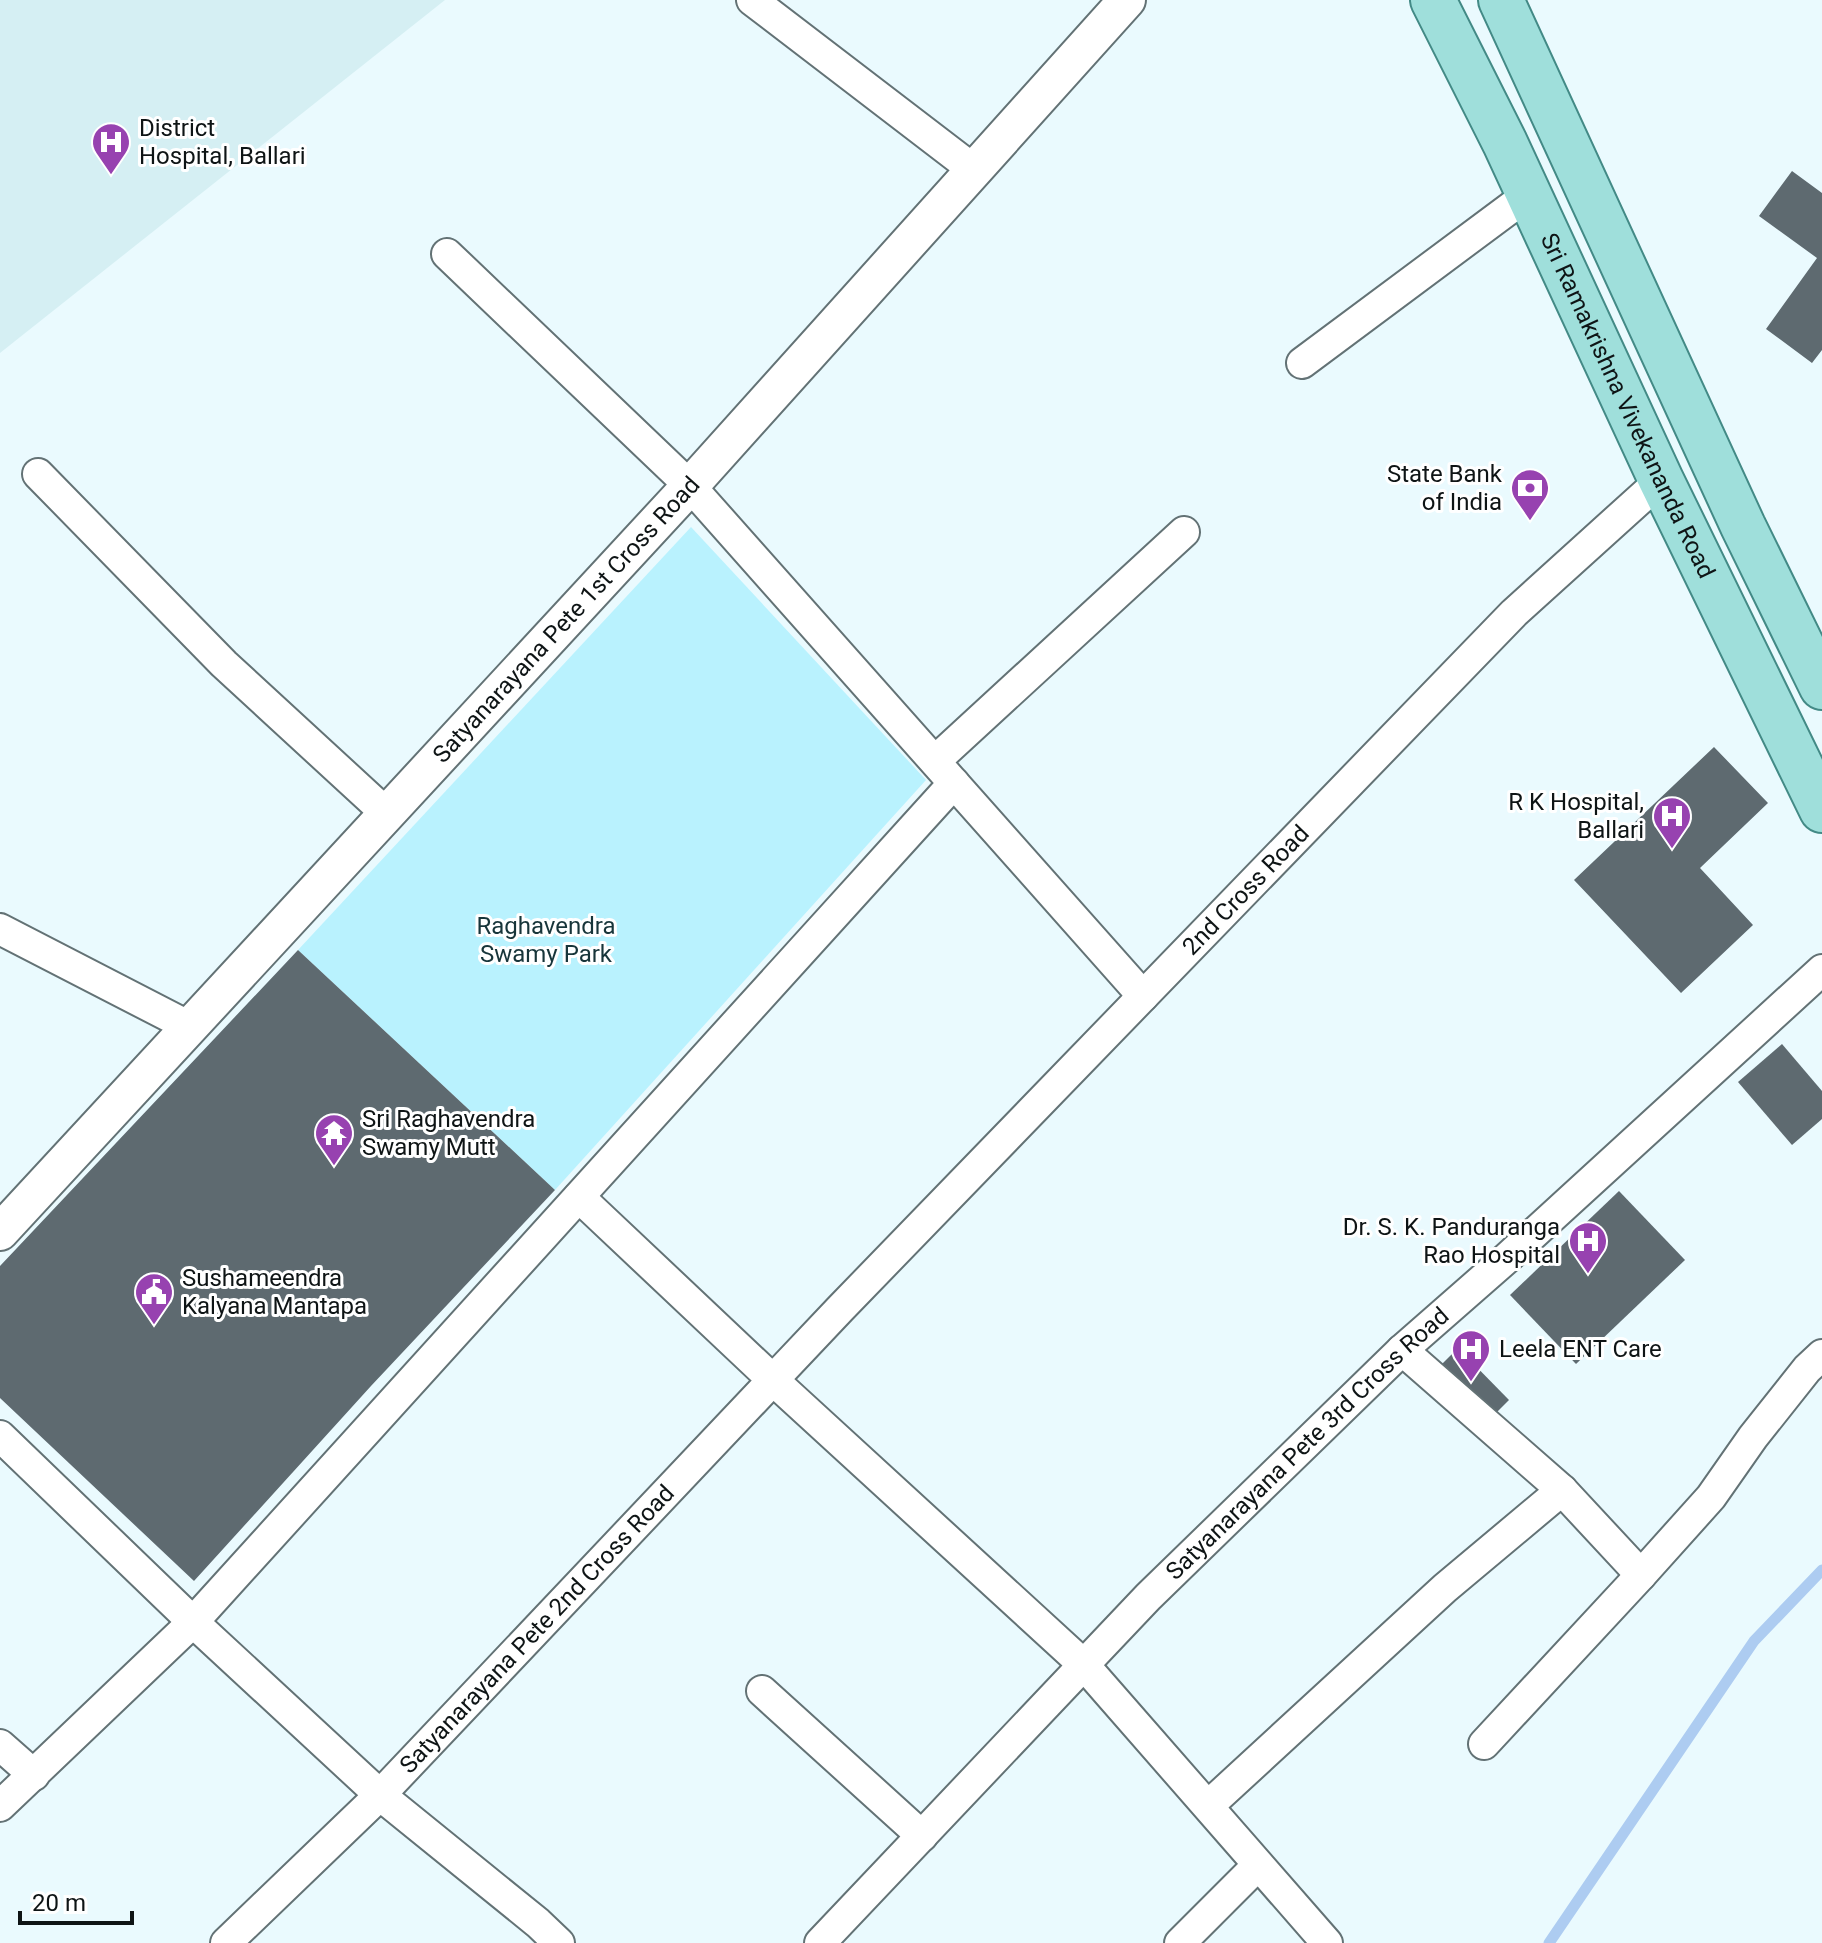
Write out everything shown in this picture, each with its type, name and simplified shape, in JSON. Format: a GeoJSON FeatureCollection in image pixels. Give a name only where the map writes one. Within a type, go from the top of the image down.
{"type":"FeatureCollection","features":[{"type":"Feature","properties":{"kind":"main road","name":"Sri Ramakrishna Vivekananda Road"},"geometry":{"type":"LineString","coordinates":[[1433,0],[1529,194],[1661,480],[1822,810]]}},
{"type":"Feature","properties":{"kind":"main road"},"geometry":{"type":"LineString","coordinates":[[1501,0],[1743,526],[1822,687]]}},
{"type":"Feature","properties":{"kind":"street"},"geometry":{"type":"LineString","coordinates":[[752,0],[974,170]]}},
{"type":"Feature","properties":{"kind":"street","name":"Satyanarayana Pete 1st Cross Road"},"geometry":{"type":"LineString","coordinates":[[0,1232],[690,486],[1127,0]]}},
{"type":"Feature","properties":{"kind":"street"},"geometry":{"type":"LineString","coordinates":[[1302,363],[1529,194]]}},
{"type":"Feature","properties":{"kind":"street"},"geometry":{"type":"LineString","coordinates":[[447,254],[690,486],[1143,996]]}},
{"type":"Feature","properties":{"kind":"street"},"geometry":{"type":"LineString","coordinates":[[38,474],[224,664],[387,814]]}},
{"type":"Feature","properties":{"kind":"street","name":"2nd Cross Road"},"geometry":{"type":"LineString","coordinates":[[840,1309],[1514,613],[1661,480]]}},
{"type":"Feature","properties":{"kind":"street"},"geometry":{"type":"LineString","coordinates":[[0,1806],[193,1622],[579,1197],[944,772],[1184,532]]}},
{"type":"Feature","properties":{"kind":"street"},"geometry":{"type":"LineString","coordinates":[[0,929],[190,1027]]}},
{"type":"Feature","properties":{"kind":"street","name":"Satyanarayana Pete 3rd Cross Road"},"geometry":{"type":"LineString","coordinates":[[820,1943],[1148,1597],[1402,1350],[1822,970]]}},
{"type":"Feature","properties":{"kind":"street"},"geometry":{"type":"LineString","coordinates":[[579,1197],[1084,1665],[1327,1943]]}},
{"type":"Feature","properties":{"kind":"street","name":"Satyanarayana Pete 2nd Cross Road"},"geometry":{"type":"LineString","coordinates":[[226,1943],[380,1795],[840,1309]]}},
{"type":"Feature","properties":{"kind":"street"},"geometry":{"type":"LineString","coordinates":[[1402,1350],[1562,1490],[1641,1575]]}},
{"type":"Feature","properties":{"kind":"street"},"geometry":{"type":"LineString","coordinates":[[1484,1744],[1711,1497],[1753,1437],[1807,1369],[1822,1355]]}},
{"type":"Feature","properties":{"kind":"street"},"geometry":{"type":"LineString","coordinates":[[0,1436],[193,1622],[380,1795],[559,1943]]}},
{"type":"Feature","properties":{"kind":"street"},"geometry":{"type":"LineString","coordinates":[[1208,1806],[1445,1588],[1562,1490]]}},
{"type":"Feature","properties":{"kind":"street"},"geometry":{"type":"LineString","coordinates":[[762,1691],[922,1836]]}},
{"type":"Feature","properties":{"kind":"street"},"geometry":{"type":"LineString","coordinates":[[0,1745],[34,1775]]}},
{"type":"Feature","properties":{"kind":"street"},"geometry":{"type":"LineString","coordinates":[[1180,1943],[1258,1865]]}},
{"type":"Feature","properties":{"kind":"shaded area","name":"District Hospital, Ballari"},"geometry":{"type":"Polygon","coordinates":[[[0,0],[445,0],[0,353],[0,0]]]}},
{"type":"Feature","properties":{"kind":"green space","name":"Raghavendra Swamy Park"},"geometry":{"type":"Polygon","coordinates":[[[691,527],[926,780],[555,1190],[298,950],[691,527]]]}},
{"type":"Feature","properties":{"kind":"building"},"geometry":{"type":"Polygon","coordinates":[[[1792,171],[1822,193],[1822,350],[1812,363],[1766,329],[1817,258],[1759,216],[1792,171]]]}},
{"type":"Feature","properties":{"kind":"building"},"geometry":{"type":"Polygon","coordinates":[[[1714,747],[1768,803],[1700,868],[1753,925],[1681,993],[1574,880],[1714,747]]]}},
{"type":"Feature","properties":{"kind":"building"},"geometry":{"type":"Polygon","coordinates":[[[298,950],[555,1190],[194,1581],[0,1398],[0,1266],[298,950]]]}},
{"type":"Feature","properties":{"kind":"building"},"geometry":{"type":"Polygon","coordinates":[[[1782,1044],[1822,1091],[1822,1119],[1792,1145],[1738,1082],[1782,1044]]]}},
{"type":"Feature","properties":{"kind":"building"},"geometry":{"type":"Polygon","coordinates":[[[1619,1191],[1685,1260],[1576,1364],[1510,1295],[1619,1191]]]}},
{"type":"Feature","properties":{"kind":"building"},"geometry":{"type":"Polygon","coordinates":[[[1458,1348],[1509,1400],[1487,1422],[1436,1370],[1458,1348]]]}},
{"type":"Feature","properties":{"kind":"waterway"},"geometry":{"type":"LineString","coordinates":[[1549,1943],[1754,1641],[1822,1570]]}},
{"type":"Feature","properties":{"kind":"place","name":"District Hospital, Ballari"},"geometry":{"type":"Point","coordinates":[111,176]}},
{"type":"Feature","properties":{"kind":"place","name":"State Bank of India"},"geometry":{"type":"Point","coordinates":[1530,522]}},
{"type":"Feature","properties":{"kind":"place","name":"R K Hospital, Ballari"},"geometry":{"type":"Point","coordinates":[1672,850]}},
{"type":"Feature","properties":{"kind":"place","name":"Sri Raghavendra Swamy Mutt"},"geometry":{"type":"Point","coordinates":[334,1167]}},
{"type":"Feature","properties":{"kind":"place","name":"Dr. S. K. Panduranga Rao Hospital"},"geometry":{"type":"Point","coordinates":[1588,1275]}},
{"type":"Feature","properties":{"kind":"place","name":"Sushameendra Kalyana Mantapa"},"geometry":{"type":"Point","coordinates":[154,1326]}},
{"type":"Feature","properties":{"kind":"place","name":"Leela ENT Care"},"geometry":{"type":"Point","coordinates":[1471,1383]}}]}
